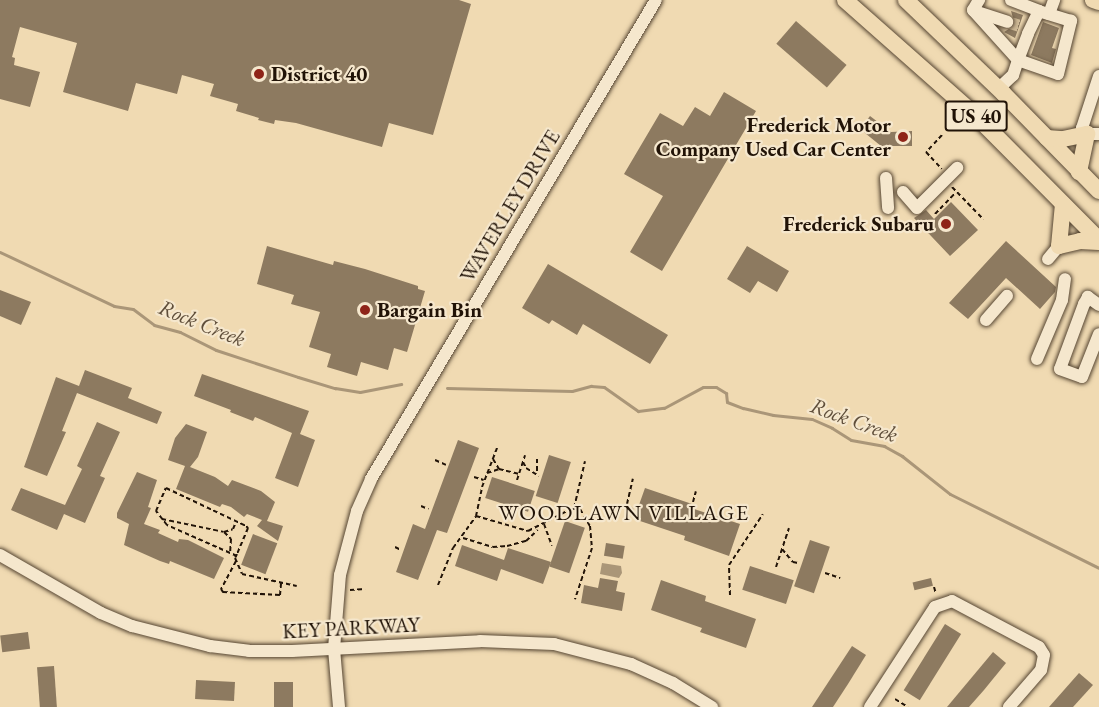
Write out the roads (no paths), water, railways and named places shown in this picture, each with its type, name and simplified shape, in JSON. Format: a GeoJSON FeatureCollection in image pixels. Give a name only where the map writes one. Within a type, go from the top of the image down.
{"type":"FeatureCollection","features":[{"type":"Feature","properties":{"kind":"main road","name":"US 40"},"geometry":{"type":"LineString","coordinates":[[845,0],[975,115],[1099,241]]}},
{"type":"Feature","properties":{"kind":"main road","name":"US 40"},"geometry":{"type":"LineString","coordinates":[[906,0],[1099,191]]}},
{"type":"Feature","properties":{"kind":"main road"},"geometry":{"type":"LineString","coordinates":[[1092,0],[1099,2]]}},
{"type":"Feature","properties":{"kind":"main road"},"geometry":{"type":"LineString","coordinates":[[1047,138],[1063,139],[1093,134],[1079,172]]}},
{"type":"Feature","properties":{"kind":"main road"},"geometry":{"type":"LineString","coordinates":[[1063,204],[1059,246],[1080,241],[1099,241]]}},
{"type":"Feature","properties":{"kind":"street","name":"WAVERLEY DRIVE"},"geometry":{"type":"LineString","coordinates":[[339,707],[334,649],[340,575],[357,511],[371,479],[656,0]]}},
{"type":"Feature","properties":{"kind":"street"},"geometry":{"type":"LineString","coordinates":[[976,5],[1018,60],[1058,74],[1071,21],[1011,0]]}},
{"type":"Feature","properties":{"kind":"street"},"geometry":{"type":"LineString","coordinates":[[998,89],[1012,75],[1025,28],[1044,13],[1054,0]]}},
{"type":"Feature","properties":{"kind":"street"},"geometry":{"type":"LineString","coordinates":[[976,5],[1007,22]]}},
{"type":"Feature","properties":{"kind":"street"},"geometry":{"type":"LineString","coordinates":[[1093,134],[1082,128],[1099,76]]}},
{"type":"Feature","properties":{"kind":"street"},"geometry":{"type":"LineString","coordinates":[[903,192],[917,208],[957,168]]}},
{"type":"Feature","properties":{"kind":"street"},"geometry":{"type":"LineString","coordinates":[[886,178],[888,208]]}},
{"type":"Feature","properties":{"kind":"street"},"geometry":{"type":"LineString","coordinates":[[1048,259],[1059,246]]}},
{"type":"Feature","properties":{"kind":"street"},"geometry":{"type":"LineString","coordinates":[[1037,359],[1062,300],[1065,279]]}},
{"type":"Feature","properties":{"kind":"street"},"geometry":{"type":"LineString","coordinates":[[986,320],[1007,296]]}},
{"type":"Feature","properties":{"kind":"street"},"geometry":{"type":"LineString","coordinates":[[1099,305],[1088,297],[1060,369],[1082,377],[1099,334]]}},
{"type":"Feature","properties":{"kind":"street","name":"KEY PARKWAY"},"geometry":{"type":"LineString","coordinates":[[0,555],[101,613],[171,638],[249,651],[334,649],[480,640],[554,644],[631,664],[673,683],[712,707]]}},
{"type":"Feature","properties":{"kind":"street"},"geometry":{"type":"LineString","coordinates":[[870,707],[935,608],[952,601],[1038,647],[1044,655],[1041,670],[1009,707]]}},
{"type":"Feature","properties":{"kind":"waterway","name":"Rock Creek"},"geometry":{"type":"LineString","coordinates":[[0,252],[114,306],[133,309],[154,325],[180,332],[216,350],[298,377],[335,388],[360,392],[401,384]]}},
{"type":"Feature","properties":{"kind":"waterway","name":"Rock Creek"},"geometry":{"type":"LineString","coordinates":[[447,388],[572,391],[591,386],[604,387],[638,411],[664,408],[703,387],[716,387],[726,393],[727,402],[743,408],[773,415],[812,419],[851,440],[884,446],[902,456],[950,494],[1099,568]]}},
{"type":"Feature","properties":{"kind":"tunnel"},"geometry":{"type":"LineString","coordinates":[[1007,22],[1020,26]]}},
{"type":"Feature","properties":{"kind":"place","name":"District 40"},"geometry":{"type":"Point","coordinates":[259,74]}},
{"type":"Feature","properties":{"kind":"place","name":"Frederick Motor Company Used Car Center"},"geometry":{"type":"Point","coordinates":[903,137]}},
{"type":"Feature","properties":{"kind":"place","name":"Frederick Subaru"},"geometry":{"type":"Point","coordinates":[946,224]}},
{"type":"Feature","properties":{"kind":"place","name":"Bargain Bin"},"geometry":{"type":"Point","coordinates":[365,310]}},
{"type":"Feature","properties":{"kind":"district","name":"WOODLAWN VILLAGE"},"geometry":{"type":"Point","coordinates":[624,513]}}]}
